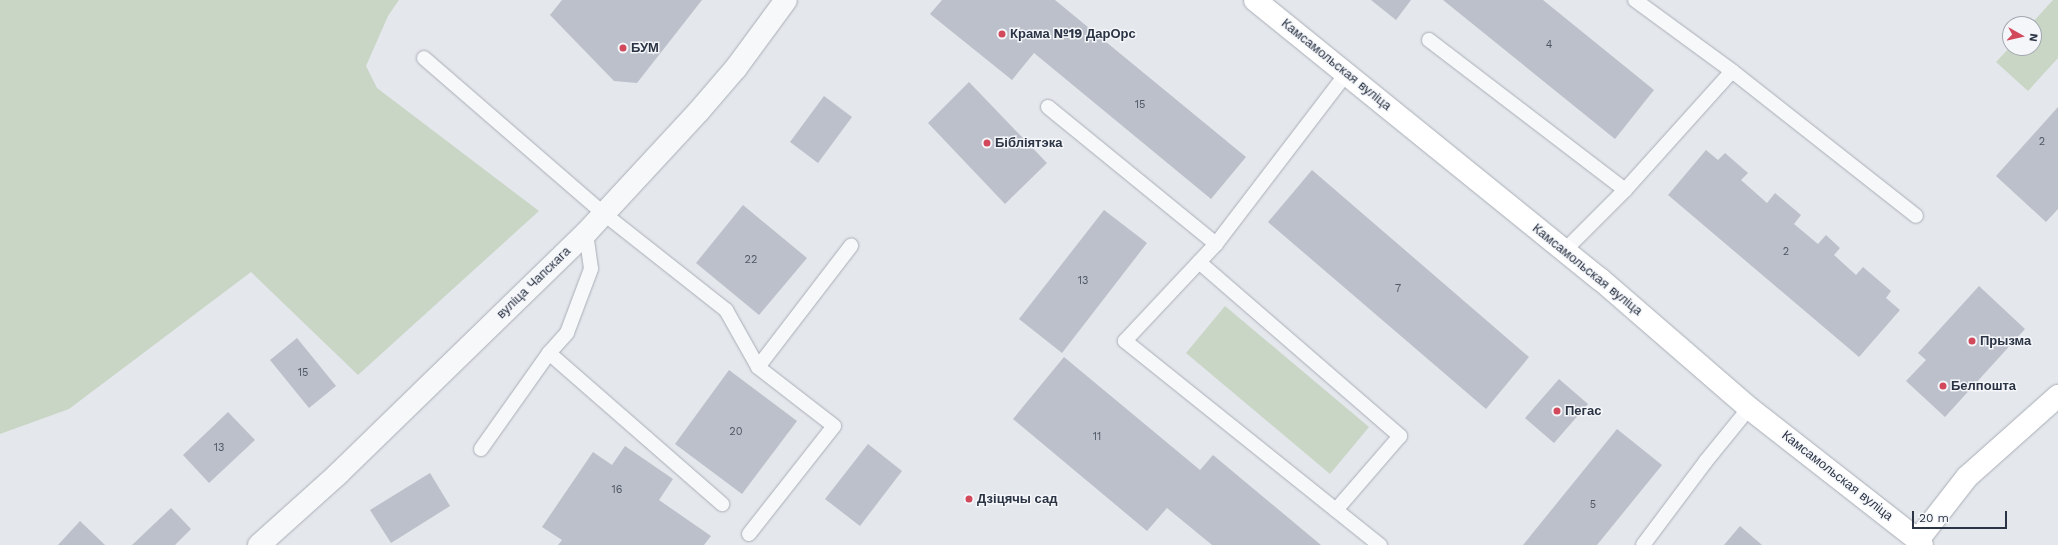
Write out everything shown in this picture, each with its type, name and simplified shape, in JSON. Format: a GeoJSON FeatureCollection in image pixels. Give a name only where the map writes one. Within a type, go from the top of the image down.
{"type":"FeatureCollection","features":[{"type":"Feature","properties":{"kind":"main road","name":"Камсамольская вуліца"},"geometry":{"type":"LineString","coordinates":[[1255,0],[1564,252],[1600,279],[1749,408],[1922,544]]}},
{"type":"Feature","properties":{"kind":"main road"},"geometry":{"type":"LineString","coordinates":[[1922,544],[1967,477],[2058,396]]}},
{"type":"Feature","properties":{"kind":"street","name":"вуліца Чапскага"},"geometry":{"type":"LineString","coordinates":[[259,545],[338,474],[586,233],[699,111],[736,68],[786,0]]}},
{"type":"Feature","properties":{"kind":"lane"},"geometry":{"type":"LineString","coordinates":[[1635,0],[1732,71],[1916,216]]}},
{"type":"Feature","properties":{"kind":"lane"},"geometry":{"type":"LineString","coordinates":[[1429,40],[1625,190]]}},
{"type":"Feature","properties":{"kind":"lane"},"geometry":{"type":"LineString","coordinates":[[424,58],[603,213],[726,310],[758,367],[834,426],[749,534]]}},
{"type":"Feature","properties":{"kind":"lane"},"geometry":{"type":"LineString","coordinates":[[1564,252],[1625,190],[1732,71]]}},
{"type":"Feature","properties":{"kind":"lane"},"geometry":{"type":"LineString","coordinates":[[1346,74],[1216,244],[1125,341],[1380,545]]}},
{"type":"Feature","properties":{"kind":"lane"},"geometry":{"type":"LineString","coordinates":[[1048,107],[1216,244]]}},
{"type":"Feature","properties":{"kind":"lane"},"geometry":{"type":"LineString","coordinates":[[481,449],[549,353],[567,333],[591,269],[586,233]]}},
{"type":"Feature","properties":{"kind":"lane"},"geometry":{"type":"LineString","coordinates":[[758,367],[851,246]]}},
{"type":"Feature","properties":{"kind":"lane"},"geometry":{"type":"LineString","coordinates":[[1199,262],[1400,436],[1336,510]]}},
{"type":"Feature","properties":{"kind":"lane"},"geometry":{"type":"LineString","coordinates":[[549,353],[722,504]]}},
{"type":"Feature","properties":{"kind":"lane"},"geometry":{"type":"LineString","coordinates":[[1643,545],[1706,461],[1749,408]]}},
{"type":"Feature","properties":{"kind":"green space"},"geometry":{"type":"Polygon","coordinates":[[[0,0],[399,0],[388,16],[366,66],[377,88],[539,211],[358,375],[251,272],[69,409],[0,434],[0,0]]]}},
{"type":"Feature","properties":{"kind":"green space"},"geometry":{"type":"Polygon","coordinates":[[[2053,0],[2058,0],[2058,58],[2028,91],[1996,62],[2002,56],[2042,56],[2042,16],[2038,16],[2053,0]]]}},
{"type":"Feature","properties":{"kind":"green space"},"geometry":{"type":"Polygon","coordinates":[[[1225,306],[1369,427],[1330,474],[1186,353],[1225,306]]]}},
{"type":"Feature","properties":{"kind":"building","name":"БУМ"},"geometry":{"type":"Polygon","coordinates":[[[562,0],[702,0],[637,83],[614,81],[550,15],[562,0]]]}},
{"type":"Feature","properties":{"kind":"building"},"geometry":{"type":"Polygon","coordinates":[[[942,0],[1055,0],[1246,157],[1211,199],[1034,53],[1012,80],[930,14],[942,0]]]}},
{"type":"Feature","properties":{"kind":"building"},"geometry":{"type":"Polygon","coordinates":[[[1371,0],[1411,0],[1396,20],[1371,0]]]}},
{"type":"Feature","properties":{"kind":"building"},"geometry":{"type":"Polygon","coordinates":[[[1443,0],[1543,0],[1654,90],[1615,139],[1443,0]]]}},
{"type":"Feature","properties":{"kind":"building","name":"Бібліятэка"},"geometry":{"type":"Polygon","coordinates":[[[969,82],[1047,163],[1005,204],[928,123],[969,82]]]}},
{"type":"Feature","properties":{"kind":"building"},"geometry":{"type":"Polygon","coordinates":[[[824,96],[852,117],[818,163],[790,142],[824,96]]]}},
{"type":"Feature","properties":{"kind":"building"},"geometry":{"type":"Polygon","coordinates":[[[2058,107],[2058,209],[2046,222],[1996,176],[2058,107]]]}},
{"type":"Feature","properties":{"kind":"building"},"geometry":{"type":"Polygon","coordinates":[[[1706,150],[1718,160],[1725,153],[1748,173],[1741,180],[1767,203],[1775,193],[1801,215],[1794,224],[1818,244],[1826,235],[1840,248],[1834,255],[1856,275],[1863,267],[1891,291],[1886,298],[1900,310],[1859,357],[1668,195],[1706,150]]]}},
{"type":"Feature","properties":{"kind":"building"},"geometry":{"type":"Polygon","coordinates":[[[1312,170],[1529,357],[1486,409],[1268,222],[1312,170]]]}},
{"type":"Feature","properties":{"kind":"building"},"geometry":{"type":"Polygon","coordinates":[[[743,205],[807,258],[759,315],[696,263],[743,205]]]}},
{"type":"Feature","properties":{"kind":"building"},"geometry":{"type":"Polygon","coordinates":[[[1104,210],[1147,243],[1062,353],[1019,319],[1104,210]]]}},
{"type":"Feature","properties":{"kind":"building","name":"Прызма"},"geometry":{"type":"Polygon","coordinates":[[[1979,286],[2025,329],[1945,417],[1906,381],[1926,360],[1918,353],[1979,286]]]}},
{"type":"Feature","properties":{"kind":"building"},"geometry":{"type":"Polygon","coordinates":[[[297,338],[336,386],[309,408],[270,360],[297,338]]]}},
{"type":"Feature","properties":{"kind":"building"},"geometry":{"type":"Polygon","coordinates":[[[1064,357],[1200,470],[1213,455],[1321,545],[1212,545],[1167,508],[1147,531],[1013,419],[1064,357]]]}},
{"type":"Feature","properties":{"kind":"building"},"geometry":{"type":"Polygon","coordinates":[[[729,370],[797,421],[742,494],[675,444],[729,370]]]}},
{"type":"Feature","properties":{"kind":"building","name":"Пегас"},"geometry":{"type":"Polygon","coordinates":[[[1559,379],[1588,404],[1554,443],[1525,418],[1559,379]]]}},
{"type":"Feature","properties":{"kind":"building"},"geometry":{"type":"Polygon","coordinates":[[[228,412],[255,440],[209,483],[183,455],[228,412]]]}},
{"type":"Feature","properties":{"kind":"building"},"geometry":{"type":"Polygon","coordinates":[[[1617,429],[1662,465],[1597,545],[1523,545],[1617,429]]]}},
{"type":"Feature","properties":{"kind":"building"},"geometry":{"type":"Polygon","coordinates":[[[868,444],[902,471],[860,526],[825,499],[868,444]]]}},
{"type":"Feature","properties":{"kind":"building"},"geometry":{"type":"Polygon","coordinates":[[[625,446],[673,479],[659,500],[711,536],[704,545],[558,545],[562,540],[542,527],[593,452],[612,465],[625,446]]]}},
{"type":"Feature","properties":{"kind":"building"},"geometry":{"type":"Polygon","coordinates":[[[430,473],[450,506],[391,543],[370,510],[430,473]]]}},
{"type":"Feature","properties":{"kind":"building"},"geometry":{"type":"Polygon","coordinates":[[[171,508],[191,529],[175,545],[132,545],[171,508]]]}},
{"type":"Feature","properties":{"kind":"building"},"geometry":{"type":"Polygon","coordinates":[[[80,521],[105,545],[58,545],[80,521]]]}},
{"type":"Feature","properties":{"kind":"building"},"geometry":{"type":"Polygon","coordinates":[[[1740,526],[1762,545],[1724,545],[1740,526]]]}},
{"type":"Feature","properties":{"kind":"place","name":"Крама №19 ДарОрс"},"geometry":{"type":"Point","coordinates":[1002,34]}},
{"type":"Feature","properties":{"kind":"place","name":"БУМ"},"geometry":{"type":"Point","coordinates":[623,48]}},
{"type":"Feature","properties":{"kind":"place","name":"Бібліятэка"},"geometry":{"type":"Point","coordinates":[987,143]}},
{"type":"Feature","properties":{"kind":"place","name":"Прызма"},"geometry":{"type":"Point","coordinates":[1972,341]}},
{"type":"Feature","properties":{"kind":"place","name":"Белпошта"},"geometry":{"type":"Point","coordinates":[1943,386]}},
{"type":"Feature","properties":{"kind":"place","name":"Пегас"},"geometry":{"type":"Point","coordinates":[1557,411]}},
{"type":"Feature","properties":{"kind":"place","name":"Дзіцячы сад"},"geometry":{"type":"Point","coordinates":[969,499]}}]}
